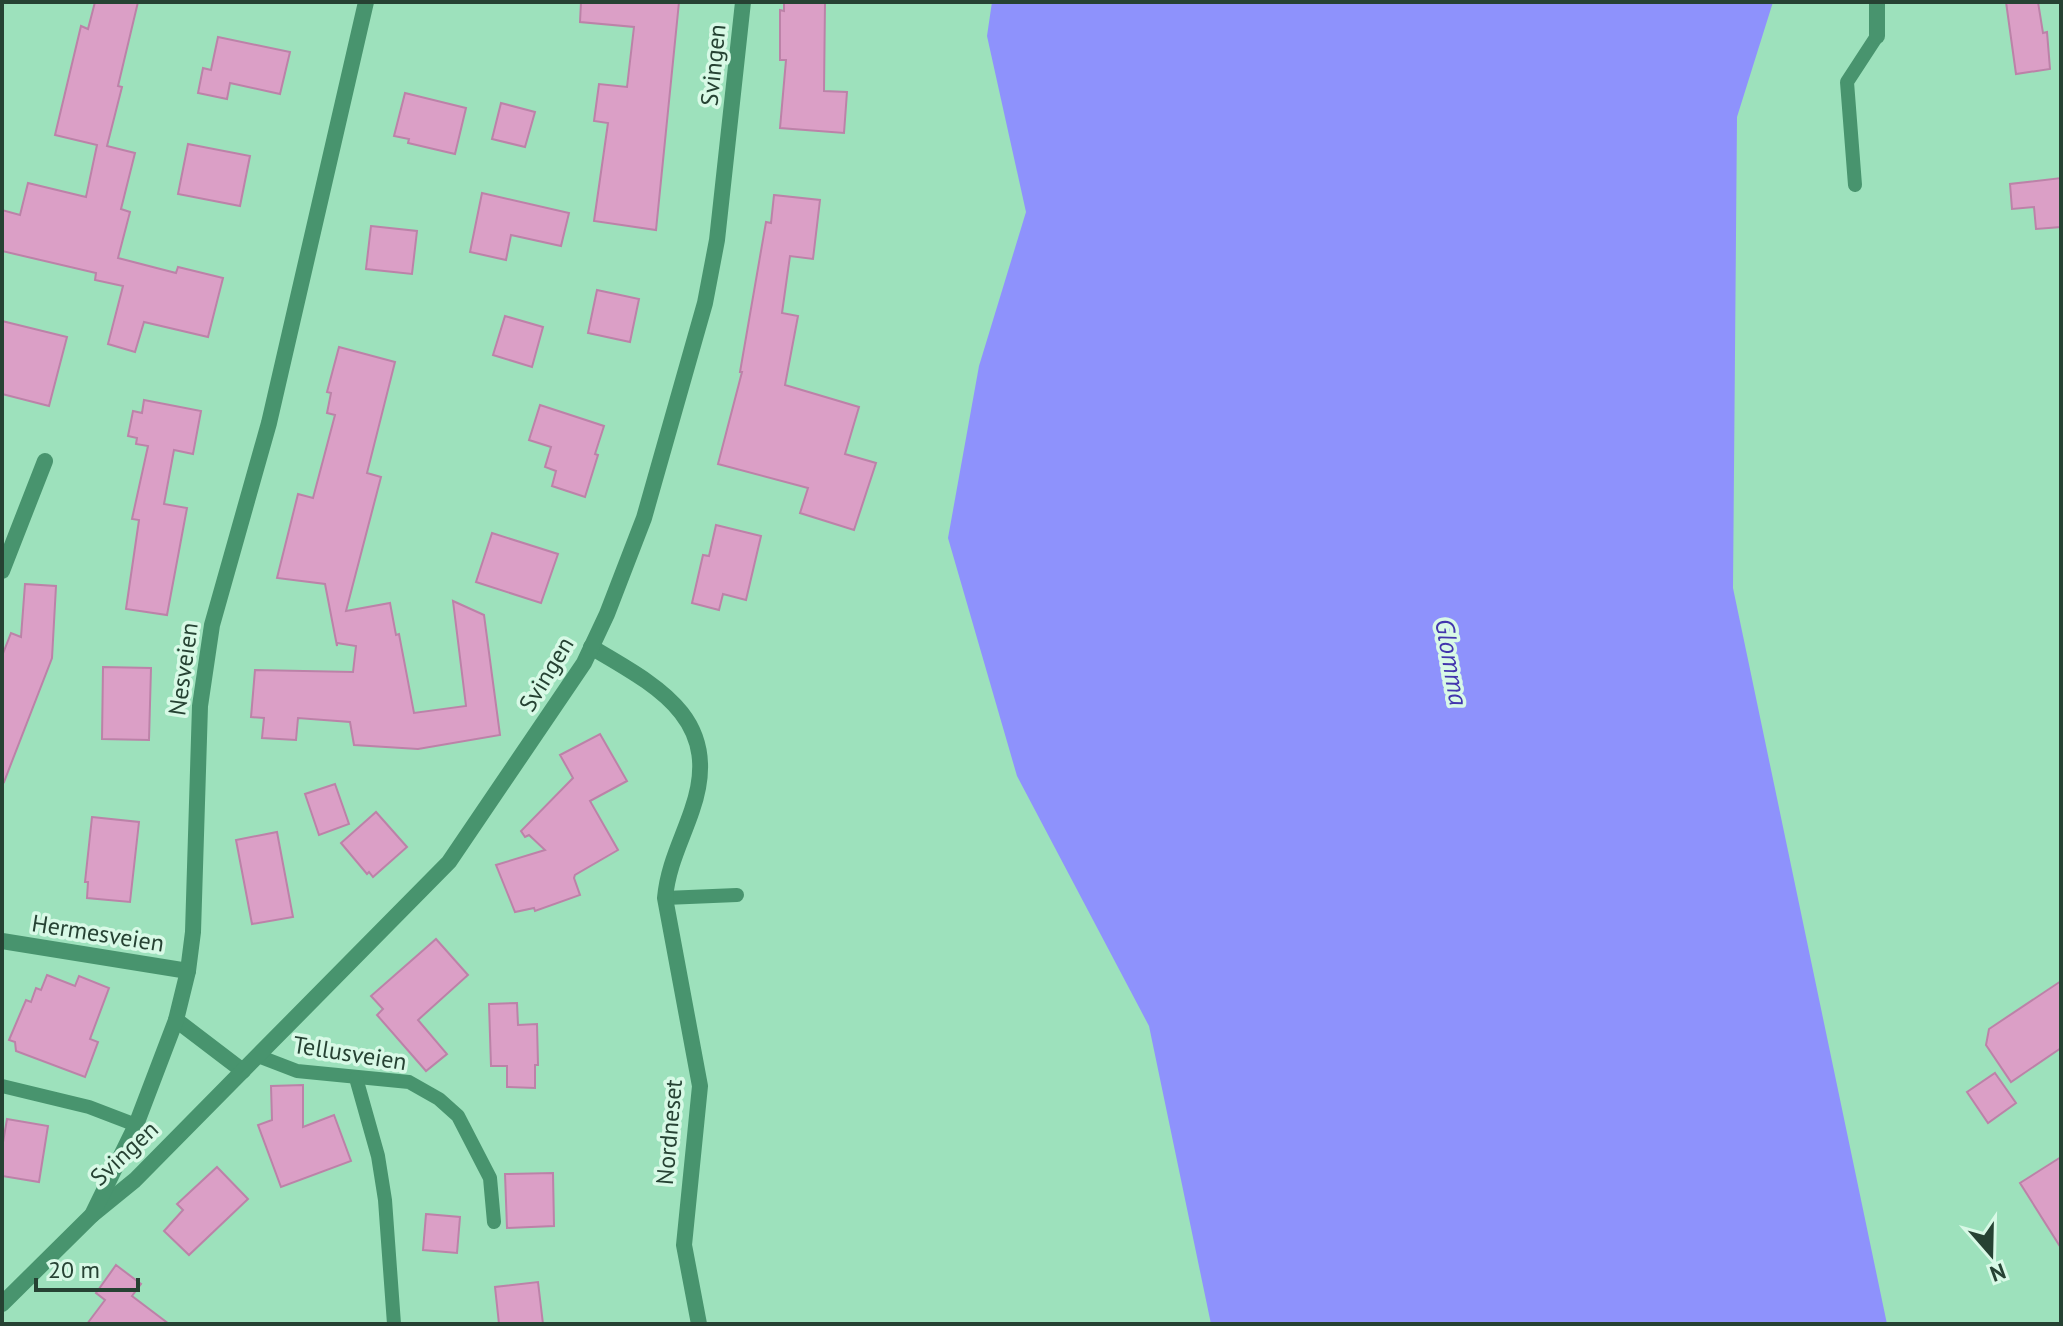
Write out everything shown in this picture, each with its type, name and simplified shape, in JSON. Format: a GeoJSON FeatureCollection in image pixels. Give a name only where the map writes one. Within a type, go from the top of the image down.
{"type":"FeatureCollection","features":[{"type":"Feature","properties":{"kind":"street","name":"Nesveien"},"geometry":{"type":"LineString","coordinates":[[2,1304],[92,1215],[136,1125],[176,1020],[188,971],[193,932],[200,706],[212,625],[269,423],[366,2]]}},
{"type":"Feature","properties":{"kind":"street","name":"Svingen"},"geometry":{"type":"LineString","coordinates":[[92,1215],[135,1180],[449,862],[563,697],[591,647],[644,518],[705,303],[717,240],[743,2]]}},
{"type":"Feature","properties":{"kind":"street"},"geometry":{"type":"LineString","coordinates":[[1877,2],[1877,36]]}},
{"type":"Feature","properties":{"kind":"street"},"geometry":{"type":"LineString","coordinates":[[2,571],[45,461]]}},
{"type":"Feature","properties":{"kind":"street","name":"Nordneset"},"geometry":{"type":"LineString","coordinates":[[591,647],[670,697],[685,716],[695,738],[700,762],[699,786],[693,809],[672,858],[665,898],[700,1086],[684,1245],[699,1324]]}},
{"type":"Feature","properties":{"kind":"street","name":"Hermesveien"},"geometry":{"type":"LineString","coordinates":[[2,941],[188,971]]}},
{"type":"Feature","properties":{"kind":"street"},"geometry":{"type":"LineString","coordinates":[[176,1020],[243,1071]]}},
{"type":"Feature","properties":{"kind":"lane"},"geometry":{"type":"LineString","coordinates":[[1855,185],[1847,82],[1877,36]]}},
{"type":"Feature","properties":{"kind":"lane"},"geometry":{"type":"LineString","coordinates":[[665,898],[737,895]]}},
{"type":"Feature","properties":{"kind":"lane","name":"Tellusveien"},"geometry":{"type":"LineString","coordinates":[[258,1056],[297,1071],[409,1082],[439,1099],[458,1116],[490,1178],[494,1222]]}},
{"type":"Feature","properties":{"kind":"lane"},"geometry":{"type":"LineString","coordinates":[[356,1078],[378,1156],[385,1200],[394,1324]]}},
{"type":"Feature","properties":{"kind":"lane"},"geometry":{"type":"LineString","coordinates":[[2,1086],[89,1107],[136,1125]]}},
{"type":"Feature","properties":{"kind":"water","name":"Glomma"},"geometry":{"type":"Polygon","coordinates":[[[992,2],[1773,2],[1737,117],[1733,588],[1887,1324],[1211,1324],[1149,1026],[1017,776],[948,538],[979,366],[1026,212],[987,36],[992,2]]]}},
{"type":"Feature","properties":{"kind":"building"},"geometry":{"type":"Polygon","coordinates":[[[95,2],[138,2],[107,146],[135,153],[121,209],[130,212],[118,258],[176,273],[178,267],[223,278],[208,337],[144,322],[135,352],[108,344],[123,286],[95,280],[96,273],[2,251],[2,210],[20,215],[28,183],[86,197],[97,145],[55,135],[81,26],[88,29],[95,2]]]}},
{"type":"Feature","properties":{"kind":"building"},"geometry":{"type":"Polygon","coordinates":[[[581,2],[679,2],[656,230],[594,221],[608,123],[594,121],[599,84],[627,87],[634,27],[580,22],[581,2]]]}},
{"type":"Feature","properties":{"kind":"building"},"geometry":{"type":"Polygon","coordinates":[[[784,2],[825,2],[824,91],[847,92],[844,133],[780,128],[786,60],[780,60],[780,10],[784,11],[784,2]]]}},
{"type":"Feature","properties":{"kind":"building"},"geometry":{"type":"Polygon","coordinates":[[[2006,2],[2038,2],[2043,33],[2047,32],[2050,69],[2016,74],[2006,2]]]}},
{"type":"Feature","properties":{"kind":"building"},"geometry":{"type":"Polygon","coordinates":[[[218,37],[290,52],[280,94],[230,83],[227,99],[198,93],[203,68],[211,70],[218,37]]]}},
{"type":"Feature","properties":{"kind":"building"},"geometry":{"type":"Polygon","coordinates":[[[405,93],[466,108],[455,154],[408,143],[409,139],[394,136],[405,93]]]}},
{"type":"Feature","properties":{"kind":"building"},"geometry":{"type":"Polygon","coordinates":[[[501,103],[535,112],[525,147],[492,139],[501,103]]]}},
{"type":"Feature","properties":{"kind":"building"},"geometry":{"type":"Polygon","coordinates":[[[188,144],[250,156],[240,206],[178,194],[188,144]]]}},
{"type":"Feature","properties":{"kind":"building"},"geometry":{"type":"Polygon","coordinates":[[[2061,178],[2061,227],[2036,229],[2034,207],[2012,209],[2010,184],[2061,178]]]}},
{"type":"Feature","properties":{"kind":"building"},"geometry":{"type":"Polygon","coordinates":[[[482,193],[569,213],[561,246],[511,235],[506,260],[470,252],[482,193]]]}},
{"type":"Feature","properties":{"kind":"building"},"geometry":{"type":"Polygon","coordinates":[[[774,195],[820,200],[813,259],[790,256],[782,313],[798,316],[785,385],[859,407],[845,454],[876,463],[854,530],[800,513],[808,488],[718,464],[742,372],[766,222],[771,223],[774,195]]]}},
{"type":"Feature","properties":{"kind":"building"},"geometry":{"type":"Polygon","coordinates":[[[371,226],[417,231],[412,274],[366,269],[371,226]]]}},
{"type":"Feature","properties":{"kind":"building"},"geometry":{"type":"Polygon","coordinates":[[[597,290],[639,299],[630,342],[588,333],[597,290]]]}},
{"type":"Feature","properties":{"kind":"building"},"geometry":{"type":"Polygon","coordinates":[[[505,316],[543,327],[532,367],[493,355],[505,316]]]}},
{"type":"Feature","properties":{"kind":"building"},"geometry":{"type":"Polygon","coordinates":[[[2,321],[67,337],[49,406],[2,394],[2,321]]]}},
{"type":"Feature","properties":{"kind":"building"},"geometry":{"type":"Polygon","coordinates":[[[339,347],[395,362],[367,473],[381,477],[346,611],[390,603],[414,713],[466,706],[453,601],[484,615],[500,735],[418,749],[354,745],[350,722],[298,718],[296,740],[262,738],[264,718],[251,717],[255,670],[353,672],[356,646],[337,643],[337,646],[325,584],[277,578],[298,494],[313,498],[335,415],[327,413],[331,393],[327,392],[339,347]]]}},
{"type":"Feature","properties":{"kind":"building"},"geometry":{"type":"Polygon","coordinates":[[[144,400],[201,411],[193,454],[174,450],[164,504],[187,508],[167,615],[126,609],[139,520],[132,519],[148,446],[136,444],[137,438],[128,436],[133,411],[142,413],[144,400]]]}},
{"type":"Feature","properties":{"kind":"building"},"geometry":{"type":"Polygon","coordinates":[[[540,405],[604,426],[585,497],[552,486],[556,471],[545,467],[551,447],[529,440],[540,405]]]}},
{"type":"Feature","properties":{"kind":"building"},"geometry":{"type":"Polygon","coordinates":[[[716,525],[761,536],[746,600],[723,594],[719,610],[692,603],[703,555],[709,556],[716,525]]]}},
{"type":"Feature","properties":{"kind":"building"},"geometry":{"type":"Polygon","coordinates":[[[492,533],[558,554],[541,603],[476,582],[492,533]]]}},
{"type":"Feature","properties":{"kind":"building"},"geometry":{"type":"Polygon","coordinates":[[[25,584],[56,586],[52,658],[4,782],[2,656],[11,633],[21,637],[25,584]]]}},
{"type":"Feature","properties":{"kind":"building"},"geometry":{"type":"Polygon","coordinates":[[[103,667],[151,668],[149,740],[102,739],[103,667]]]}},
{"type":"Feature","properties":{"kind":"building"},"geometry":{"type":"Polygon","coordinates":[[[600,734],[627,781],[590,801],[618,850],[575,875],[580,895],[535,911],[534,908],[515,912],[496,865],[545,850],[521,831],[573,778],[560,755],[600,734]]]}},
{"type":"Feature","properties":{"kind":"building"},"geometry":{"type":"Polygon","coordinates":[[[335,784],[349,824],[319,835],[305,794],[335,784]]]}},
{"type":"Feature","properties":{"kind":"building"},"geometry":{"type":"Polygon","coordinates":[[[376,812],[407,847],[373,877],[341,843],[376,812]]]}},
{"type":"Feature","properties":{"kind":"building"},"geometry":{"type":"Polygon","coordinates":[[[92,817],[139,822],[130,902],[87,898],[88,882],[85,882],[92,817]]]}},
{"type":"Feature","properties":{"kind":"building"},"geometry":{"type":"Polygon","coordinates":[[[277,832],[293,917],[252,924],[236,840],[277,832]]]}},
{"type":"Feature","properties":{"kind":"building"},"geometry":{"type":"Polygon","coordinates":[[[436,939],[468,975],[418,1020],[447,1054],[426,1071],[377,1015],[383,1009],[371,996],[436,939]]]}},
{"type":"Feature","properties":{"kind":"building"},"geometry":{"type":"Polygon","coordinates":[[[47,975],[75,986],[79,976],[109,988],[90,1039],[98,1042],[85,1077],[16,1051],[15,1042],[9,1040],[26,1000],[31,1002],[36,988],[41,990],[47,975]]]}},
{"type":"Feature","properties":{"kind":"building"},"geometry":{"type":"Polygon","coordinates":[[[2061,981],[2061,1048],[2011,1082],[1986,1045],[1989,1029],[2061,981]]]}},
{"type":"Feature","properties":{"kind":"building"},"geometry":{"type":"Polygon","coordinates":[[[517,1003],[518,1025],[537,1024],[535,1088],[507,1087],[507,1066],[491,1066],[489,1004],[517,1003]]]}},
{"type":"Feature","properties":{"kind":"building"},"geometry":{"type":"Polygon","coordinates":[[[1995,1073],[2016,1103],[1988,1123],[1967,1092],[1995,1073]]]}},
{"type":"Feature","properties":{"kind":"building"},"geometry":{"type":"Polygon","coordinates":[[[303,1085],[303,1127],[334,1115],[351,1161],[281,1187],[258,1125],[272,1120],[271,1086],[303,1085]]]}},
{"type":"Feature","properties":{"kind":"building"},"geometry":{"type":"Polygon","coordinates":[[[7,1119],[48,1126],[39,1182],[2,1176],[2,1148],[7,1119]]]}},
{"type":"Feature","properties":{"kind":"building"},"geometry":{"type":"Polygon","coordinates":[[[2061,1157],[2061,1248],[2020,1183],[2061,1157]]]}},
{"type":"Feature","properties":{"kind":"building"},"geometry":{"type":"Polygon","coordinates":[[[217,1167],[248,1199],[189,1255],[164,1231],[183,1210],[177,1204],[217,1167]]]}},
{"type":"Feature","properties":{"kind":"building"},"geometry":{"type":"Polygon","coordinates":[[[553,1173],[554,1226],[507,1228],[505,1174],[553,1173]]]}},
{"type":"Feature","properties":{"kind":"building"},"geometry":{"type":"Polygon","coordinates":[[[426,1214],[460,1217],[457,1253],[423,1250],[426,1214]]]}},
{"type":"Feature","properties":{"kind":"building"},"geometry":{"type":"Polygon","coordinates":[[[116,1265],[141,1284],[132,1296],[169,1324],[87,1324],[105,1300],[96,1293],[116,1265]]]}},
{"type":"Feature","properties":{"kind":"building"},"geometry":{"type":"Polygon","coordinates":[[[538,1282],[543,1324],[499,1324],[495,1287],[538,1282]]]}}]}
